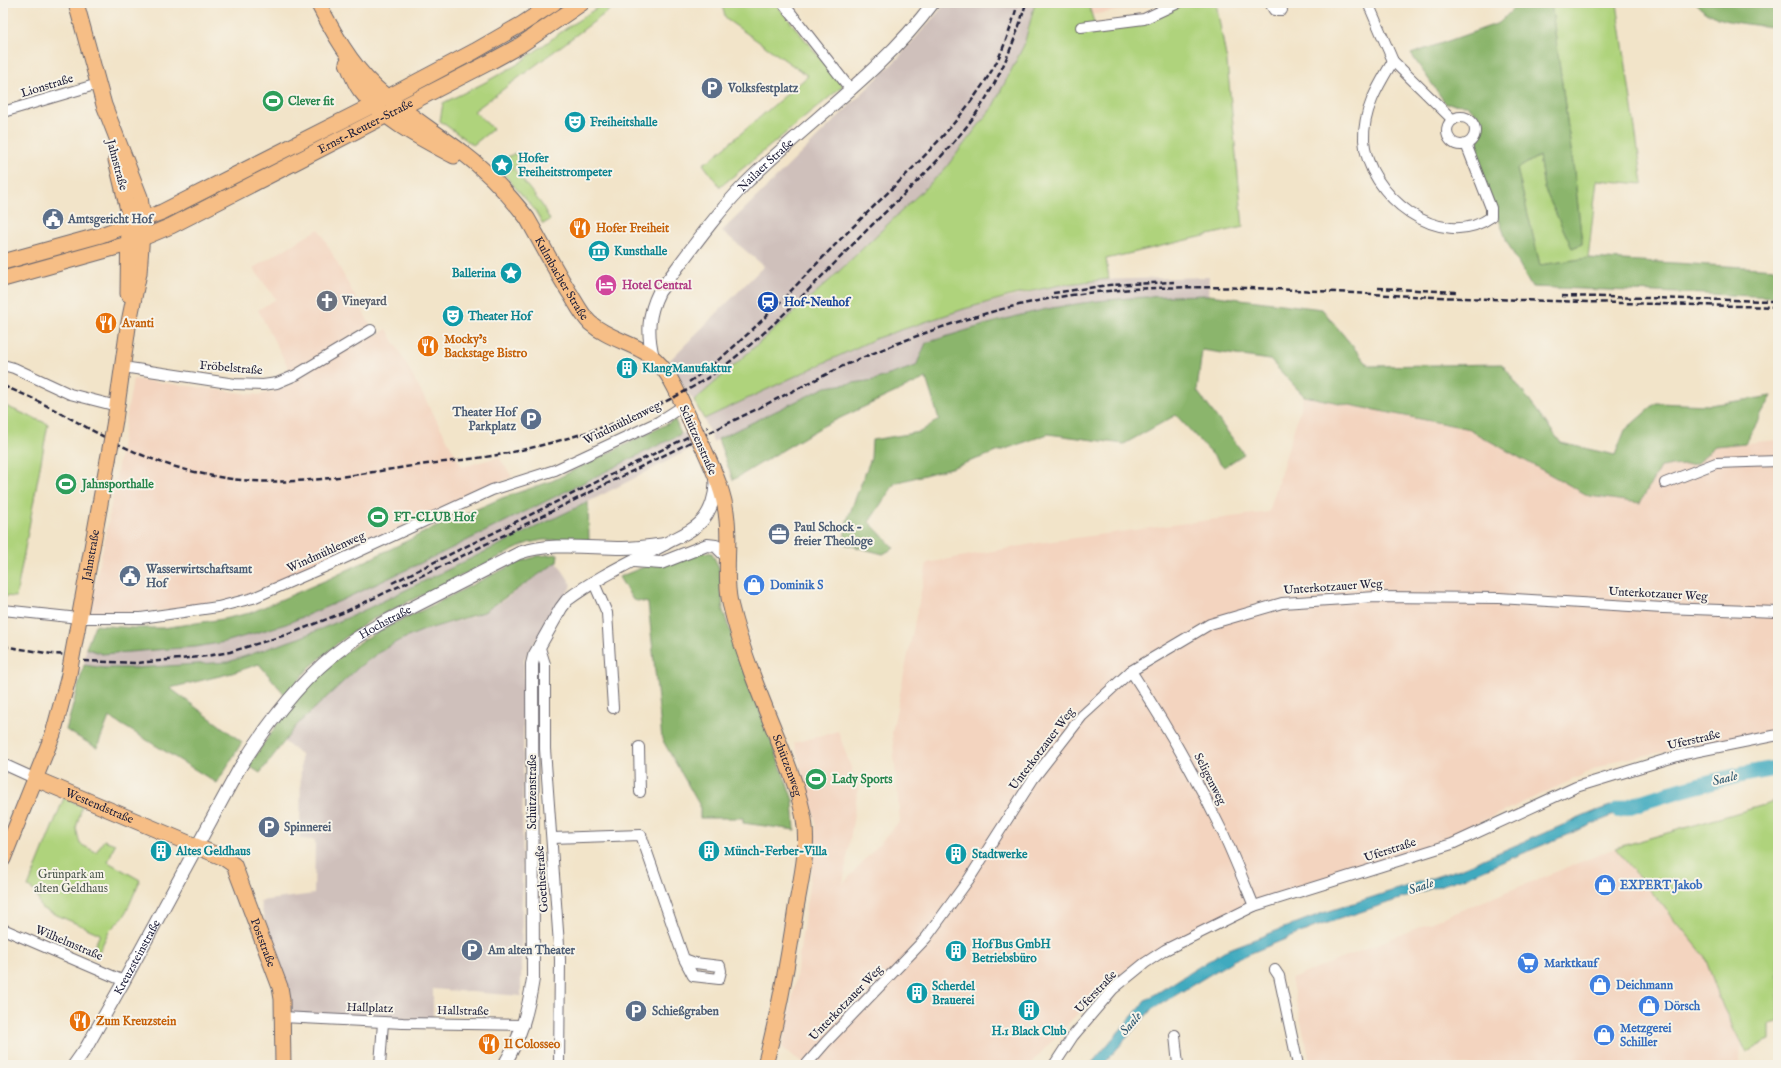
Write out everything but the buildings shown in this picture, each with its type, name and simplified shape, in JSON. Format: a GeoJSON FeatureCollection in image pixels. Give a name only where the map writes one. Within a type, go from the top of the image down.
{"type":"FeatureCollection","features":[{"type":"Feature","properties":{"kind":"main road","name":"Jahnstraße"},"geometry":{"type":"LineString","coordinates":[[3,859],[36,779],[58,717],[68,679],[108,460],[128,327],[139,273],[135,241],[140,197],[104,105],[76,3]]}},
{"type":"Feature","properties":{"kind":"main road","name":"Kulmbacher Straße"},"geometry":{"type":"LineString","coordinates":[[318,3],[360,90],[373,105],[387,116],[490,177]]}},
{"type":"Feature","properties":{"kind":"main road","name":"Ernst-Reuter-Straße"},"geometry":{"type":"LineString","coordinates":[[3,262],[74,243],[136,223],[373,105],[504,35],[554,3]]}},
{"type":"Feature","properties":{"kind":"main road","name":"Ernst-Reuter-Straße"},"geometry":{"type":"LineString","coordinates":[[3,279],[135,241],[171,226],[387,116],[519,46],[582,3]]}},
{"type":"Feature","properties":{"kind":"main road","name":"Kulmbacher Straße"},"geometry":{"type":"LineString","coordinates":[[326,18],[358,68],[375,86],[464,154],[490,177],[527,218],[563,283],[587,319],[599,330],[642,350],[653,357]]}},
{"type":"Feature","properties":{"kind":"main road","name":"Schützenstraße"},"geometry":{"type":"LineString","coordinates":[[653,357],[665,371],[715,472]]}},
{"type":"Feature","properties":{"kind":"main road","name":"Schützenweg"},"geometry":{"type":"LineString","coordinates":[[715,472],[722,494],[727,519],[728,585],[734,616],[751,669],[788,766],[801,807],[805,831],[805,852],[785,974],[765,1065]]}},
{"type":"Feature","properties":{"kind":"main road","name":"Westendstraße"},"geometry":{"type":"LineString","coordinates":[[36,779],[197,846]]}},
{"type":"Feature","properties":{"kind":"main road","name":"Poststraße"},"geometry":{"type":"LineString","coordinates":[[197,846],[228,860],[235,868],[277,978],[282,999],[283,1065]]}},
{"type":"Feature","properties":{"kind":"street"},"geometry":{"type":"LineString","coordinates":[[783,3],[851,90]]}},
{"type":"Feature","properties":{"kind":"street","name":"Nailaer Straße"},"geometry":{"type":"LineString","coordinates":[[653,357],[649,341],[649,324],[651,311],[659,292],[725,206],[781,151],[851,90],[909,33],[934,3]]}},
{"type":"Feature","properties":{"kind":"street"},"geometry":{"type":"LineString","coordinates":[[1081,27],[1144,19],[1178,3]]}},
{"type":"Feature","properties":{"kind":"street"},"geometry":{"type":"LineString","coordinates":[[1270,3],[1274,10],[1282,10]]}},
{"type":"Feature","properties":{"kind":"street"},"geometry":{"type":"LineString","coordinates":[[1368,3],[1393,61],[1453,120]]}},
{"type":"Feature","properties":{"kind":"street"},"geometry":{"type":"LineString","coordinates":[[1393,61],[1376,88],[1369,105],[1364,141],[1371,164],[1386,192],[1402,208],[1428,223],[1449,227],[1468,228],[1482,224],[1491,217],[1491,208],[1466,144]]}},
{"type":"Feature","properties":{"kind":"street","name":"Lionstraße"},"geometry":{"type":"LineString","coordinates":[[3,112],[98,84]]}},
{"type":"Feature","properties":{"kind":"street"},"geometry":{"type":"LineString","coordinates":[[1465,117],[1472,121],[1475,128],[1474,136],[1471,141],[1466,144],[1455,144],[1449,138],[1449,124],[1453,120],[1465,117]]}},
{"type":"Feature","properties":{"kind":"street","name":"Fröbelstraße"},"geometry":{"type":"LineString","coordinates":[[123,367],[235,384],[263,385],[277,383],[296,375],[371,330]]}},
{"type":"Feature","properties":{"kind":"street"},"geometry":{"type":"LineString","coordinates":[[3,365],[14,368],[116,413]]}},
{"type":"Feature","properties":{"kind":"street","name":"Windmühlenweg"},"geometry":{"type":"LineString","coordinates":[[3,610],[78,624],[141,618],[218,607],[253,598],[336,562],[492,490],[555,470],[658,422],[683,406]]}},
{"type":"Feature","properties":{"kind":"street"},"geometry":{"type":"LineString","coordinates":[[1665,483],[1716,463],[1778,461]]}},
{"type":"Feature","properties":{"kind":"street","name":"Schützenstraße"},"geometry":{"type":"LineString","coordinates":[[504,1065],[524,1025],[529,1007],[533,978],[532,664],[539,645],[567,600],[634,560],[691,530],[704,518],[714,496],[716,482],[715,472]]}},
{"type":"Feature","properties":{"kind":"street","name":"Hochstraße"},"geometry":{"type":"LineString","coordinates":[[197,846],[232,780],[253,747],[285,706],[314,673],[344,647],[380,624],[519,553],[539,548],[639,548],[665,544]]}},
{"type":"Feature","properties":{"kind":"street"},"geometry":{"type":"LineString","coordinates":[[634,560],[661,563],[707,545],[716,546],[728,558]]}},
{"type":"Feature","properties":{"kind":"street"},"geometry":{"type":"LineString","coordinates":[[594,583],[607,613],[613,708]]}},
{"type":"Feature","properties":{"kind":"street","name":"Unterkotzauer Weg"},"geometry":{"type":"LineString","coordinates":[[807,1064],[926,938],[969,879],[1033,779],[1082,716],[1130,671],[1210,624],[1282,603],[1376,597],[1499,598],[1663,608],[1778,612]]}},
{"type":"Feature","properties":{"kind":"street","name":"Goethestraße"},"geometry":{"type":"LineString","coordinates":[[539,645],[545,664],[545,749],[560,959],[559,1065]]}},
{"type":"Feature","properties":{"kind":"street","name":"Seligenweg"},"geometry":{"type":"LineString","coordinates":[[1130,671],[1162,720],[1187,763],[1223,833],[1254,906]]}},
{"type":"Feature","properties":{"kind":"street","name":"Uferstraße"},"geometry":{"type":"LineString","coordinates":[[1054,1065],[1073,1036],[1113,989],[1145,963],[1165,950],[1254,906],[1452,844],[1576,787],[1684,754],[1778,734]]}},
{"type":"Feature","properties":{"kind":"street"},"geometry":{"type":"LineString","coordinates":[[639,747],[640,792]]}},
{"type":"Feature","properties":{"kind":"street","name":"Westendstraße"},"geometry":{"type":"LineString","coordinates":[[3,764],[36,779]]}},
{"type":"Feature","properties":{"kind":"street"},"geometry":{"type":"LineString","coordinates":[[552,838],[641,835],[684,959]]}},
{"type":"Feature","properties":{"kind":"street","name":"Kreuzsteinstraße"},"geometry":{"type":"LineString","coordinates":[[74,1065],[86,1048],[124,981],[197,846]]}},
{"type":"Feature","properties":{"kind":"street","name":"Wilhelmstraße"},"geometry":{"type":"LineString","coordinates":[[3,929],[124,981]]}},
{"type":"Feature","properties":{"kind":"street"},"geometry":{"type":"LineString","coordinates":[[1275,970],[1279,976],[1298,1065]]}},
{"type":"Feature","properties":{"kind":"street","name":"Hallplatz"},"geometry":{"type":"LineString","coordinates":[[282,1017],[403,1023]]}},
{"type":"Feature","properties":{"kind":"street"},"geometry":{"type":"LineString","coordinates":[[380,1065],[383,1022]]}},
{"type":"Feature","properties":{"kind":"street","name":"Hallstraße"},"geometry":{"type":"LineString","coordinates":[[403,1023],[524,1025]]}},
{"type":"Feature","properties":{"kind":"street"},"geometry":{"type":"LineString","coordinates":[[1175,1035],[1178,1065]]}},
{"type":"Feature","properties":{"kind":"shaded area"},"geometry":{"type":"Polygon","coordinates":[[[946,3],[1035,3],[1024,45],[992,108],[944,170],[830,280],[694,401],[666,364],[764,266],[722,231],[899,57],[946,3]]]}},
{"type":"Feature","properties":{"kind":"shaded area"},"geometry":{"type":"Polygon","coordinates":[[[1088,3],[1147,3],[1148,6],[1090,15],[1088,3]]]}},
{"type":"Feature","properties":{"kind":"shaded area"},"geometry":{"type":"Polygon","coordinates":[[[319,229],[376,336],[387,329],[462,467],[499,457],[512,477],[248,595],[196,606],[141,613],[99,613],[89,611],[107,529],[133,379],[259,395],[275,391],[294,383],[287,365],[258,310],[276,299],[253,268],[319,229]]]}},
{"type":"Feature","properties":{"kind":"shaded area"},"geometry":{"type":"Polygon","coordinates":[[[1209,277],[1208,295],[1081,303],[995,321],[926,343],[916,366],[874,380],[826,387],[713,442],[704,419],[877,338],[964,309],[1060,285],[1097,280],[1209,277]]]}},
{"type":"Feature","properties":{"kind":"shaded area"},"geometry":{"type":"Polygon","coordinates":[[[1304,396],[1660,467],[1696,464],[1715,446],[1778,440],[1778,731],[1613,761],[1426,847],[1304,884],[1181,938],[1141,959],[1098,992],[1034,1060],[1033,1065],[806,1065],[782,1048],[795,984],[814,852],[816,823],[794,743],[838,731],[858,788],[843,884],[900,821],[892,732],[927,563],[1038,543],[1269,512],[1304,396]]]}},
{"type":"Feature","properties":{"kind":"shaded area"},"geometry":{"type":"Polygon","coordinates":[[[687,431],[694,447],[541,526],[352,616],[299,638],[228,662],[137,668],[104,668],[84,665],[86,648],[102,654],[195,647],[225,642],[286,624],[340,601],[440,554],[687,431]]]}},
{"type":"Feature","properties":{"kind":"shaded area"},"geometry":{"type":"Polygon","coordinates":[[[557,562],[572,585],[524,659],[521,996],[433,989],[433,1020],[286,1016],[260,901],[314,894],[315,840],[300,839],[301,754],[284,742],[297,725],[326,697],[359,667],[378,653],[398,641],[422,631],[472,617],[501,602],[557,562]]]}},
{"type":"Feature","properties":{"kind":"shaded area"},"geometry":{"type":"Polygon","coordinates":[[[1615,848],[1704,955],[1723,1007],[1740,1040],[1739,1065],[1557,1065],[1531,1058],[1513,1065],[1311,1065],[1291,979],[1615,848]]]}},
{"type":"Feature","properties":{"kind":"green space"},"geometry":{"type":"Polygon","coordinates":[[[604,3],[619,3],[474,111],[493,129],[473,145],[440,121],[443,103],[518,64],[604,3]]]}},
{"type":"Feature","properties":{"kind":"green space"},"geometry":{"type":"Polygon","coordinates":[[[721,3],[775,3],[843,86],[720,187],[703,164],[711,159],[808,76],[726,19],[721,3]]]}},
{"type":"Feature","properties":{"kind":"green space"},"geometry":{"type":"Polygon","coordinates":[[[1035,3],[1088,3],[1097,32],[1182,3],[1216,3],[1227,62],[1243,227],[1106,259],[1109,279],[1060,285],[1014,295],[964,309],[877,338],[704,419],[694,401],[830,280],[944,170],[992,108],[1024,45],[1035,3]]]}},
{"type":"Feature","properties":{"kind":"green space"},"geometry":{"type":"Polygon","coordinates":[[[1517,3],[1551,3],[1575,179],[1582,244],[1572,248],[1544,188],[1539,156],[1517,169],[1540,265],[1588,258],[1778,269],[1778,297],[1532,287],[1508,244],[1473,151],[1481,135],[1480,117],[1467,105],[1446,104],[1411,54],[1499,23],[1517,5],[1517,3]]]}},
{"type":"Feature","properties":{"kind":"green space"},"geometry":{"type":"Polygon","coordinates":[[[1551,3],[1617,3],[1643,184],[1597,180],[1588,258],[1540,265],[1517,169],[1539,156],[1544,188],[1572,248],[1582,244],[1575,179],[1551,3]]]}},
{"type":"Feature","properties":{"kind":"green space"},"geometry":{"type":"Polygon","coordinates":[[[1695,3],[1778,3],[1778,20],[1771,27],[1730,21],[1711,15],[1695,3]]]}},
{"type":"Feature","properties":{"kind":"green space"},"geometry":{"type":"Polygon","coordinates":[[[515,153],[521,162],[513,168],[542,205],[550,220],[543,224],[534,209],[495,164],[515,153]]]}},
{"type":"Feature","properties":{"kind":"green space"},"geometry":{"type":"Polygon","coordinates":[[[1208,295],[1322,309],[1369,366],[1502,364],[1561,443],[1615,455],[1625,430],[1656,403],[1710,405],[1772,396],[1745,443],[1715,446],[1696,464],[1660,467],[1640,503],[1589,496],[1466,428],[1304,396],[1270,360],[1202,350],[1197,391],[1244,454],[1224,467],[1176,415],[1124,444],[1048,434],[954,467],[895,483],[869,522],[894,548],[883,554],[844,544],[846,523],[871,458],[872,440],[920,432],[939,419],[926,378],[823,426],[733,480],[718,439],[826,387],[874,380],[916,366],[926,343],[984,325],[1043,310],[1083,303],[1129,298],[1208,295]]]}},
{"type":"Feature","properties":{"kind":"green space"},"geometry":{"type":"Polygon","coordinates":[[[3,405],[48,424],[16,597],[3,596],[3,405]]]}},
{"type":"Feature","properties":{"kind":"green space"},"geometry":{"type":"Polygon","coordinates":[[[675,420],[681,434],[440,554],[340,601],[286,624],[225,642],[195,647],[102,654],[86,648],[95,625],[133,628],[163,628],[223,619],[250,613],[331,578],[427,531],[502,498],[552,481],[675,420]]]}},
{"type":"Feature","properties":{"kind":"green space"},"geometry":{"type":"Polygon","coordinates":[[[588,502],[589,540],[543,540],[528,543],[371,620],[339,642],[309,668],[286,696],[259,664],[232,673],[170,688],[242,742],[217,783],[109,717],[97,748],[66,730],[84,665],[104,668],[137,668],[228,662],[299,638],[352,616],[588,502]]]}},
{"type":"Feature","properties":{"kind":"green space"},"geometry":{"type":"Polygon","coordinates":[[[700,552],[712,553],[720,570],[723,611],[793,800],[795,830],[743,823],[743,818],[700,818],[700,806],[662,739],[648,603],[633,600],[619,577],[646,566],[700,552]]]}},
{"type":"Feature","properties":{"kind":"green space"},"geometry":{"type":"Polygon","coordinates":[[[558,554],[557,562],[484,612],[422,631],[398,641],[378,653],[359,667],[297,725],[260,773],[249,766],[267,738],[288,710],[310,684],[345,652],[391,625],[517,563],[537,556],[558,554]]]}},
{"type":"Feature","properties":{"kind":"green space","name":"Grünpark am alten Geldhaus"},"geometry":{"type":"Polygon","coordinates":[[[64,798],[82,806],[76,828],[80,844],[96,852],[104,840],[115,844],[108,862],[140,880],[125,915],[109,931],[96,958],[91,954],[100,934],[41,908],[36,892],[28,887],[64,798]]]}},
{"type":"Feature","properties":{"kind":"green space"},"geometry":{"type":"Polygon","coordinates":[[[1778,801],[1778,1022],[1770,1024],[1770,1041],[1755,1047],[1746,1053],[1723,1007],[1704,955],[1615,848],[1778,801]]]}},
{"type":"Feature","properties":{"kind":"water"},"geometry":{"type":"Polygon","coordinates":[[[1636,797],[1638,805],[1469,876],[1315,927],[1234,960],[1151,1010],[1103,1065],[1090,1065],[1146,1000],[1224,951],[1320,914],[1460,869],[1596,811],[1636,797]]]}},
{"type":"Feature","properties":{"kind":"waterway","name":"Saale"},"geometry":{"type":"LineString","coordinates":[[1618,810],[1697,786],[1778,768]]}},
{"type":"Feature","properties":{"kind":"railway"},"geometry":{"type":"LineString","coordinates":[[689,382],[728,352],[764,318],[920,161],[961,115],[979,91],[995,65],[1008,35],[1018,3]]}},
{"type":"Feature","properties":{"kind":"railway"},"geometry":{"type":"LineString","coordinates":[[3,386],[56,410],[124,447],[142,455],[175,467],[198,473],[232,479],[255,481],[277,482],[322,479],[491,456],[543,445],[597,429],[624,419],[677,396],[701,382],[743,351],[782,316],[933,165],[967,126],[995,83],[1016,35],[1026,3]]}},
{"type":"Feature","properties":{"kind":"railway"},"geometry":{"type":"LineString","coordinates":[[1053,293],[1109,285],[1174,282]]}},
{"type":"Feature","properties":{"kind":"railway"},"geometry":{"type":"LineString","coordinates":[[84,661],[137,663],[200,657],[230,652],[292,633],[342,613],[440,567],[843,366],[924,333],[980,315],[1036,301],[1108,291],[1195,287],[1282,289],[1412,296],[1641,304],[1778,307]]}},
{"type":"Feature","properties":{"kind":"railway"},"geometry":{"type":"LineString","coordinates":[[1378,288],[1456,292]]}},
{"type":"Feature","properties":{"kind":"railway"},"geometry":{"type":"LineString","coordinates":[[1562,296],[1772,301]]}},
{"type":"Feature","properties":{"kind":"railway"},"geometry":{"type":"LineString","coordinates":[[392,583],[708,427]]}},
{"type":"Feature","properties":{"kind":"railway"},"geometry":{"type":"LineString","coordinates":[[3,646],[52,654],[76,655]]}},
{"type":"Feature","properties":{"kind":"place","name":"Volksfestplatz"},"geometry":{"type":"Point","coordinates":[712,88]}},
{"type":"Feature","properties":{"kind":"place","name":"Clever fit"},"geometry":{"type":"Point","coordinates":[273,101]}},
{"type":"Feature","properties":{"kind":"place","name":"Freiheitshalle"},"geometry":{"type":"Point","coordinates":[575,122]}},
{"type":"Feature","properties":{"kind":"place","name":"Hofer Freiheitstrompeter"},"geometry":{"type":"Point","coordinates":[502,165]}},
{"type":"Feature","properties":{"kind":"place","name":"Amtsgericht Hof"},"geometry":{"type":"Point","coordinates":[53,219]}},
{"type":"Feature","properties":{"kind":"place","name":"Hofer Freiheit"},"geometry":{"type":"Point","coordinates":[580,228]}},
{"type":"Feature","properties":{"kind":"place","name":"Kunsthalle"},"geometry":{"type":"Point","coordinates":[599,251]}},
{"type":"Feature","properties":{"kind":"place","name":"Ballerina"},"geometry":{"type":"Point","coordinates":[511,273]}},
{"type":"Feature","properties":{"kind":"place","name":"Hotel Central"},"geometry":{"type":"Point","coordinates":[606,285]}},
{"type":"Feature","properties":{"kind":"place","name":"Vineyard"},"geometry":{"type":"Point","coordinates":[327,301]}},
{"type":"Feature","properties":{"kind":"place","name":"Hof-Neuhof"},"geometry":{"type":"Point","coordinates":[768,302]}},
{"type":"Feature","properties":{"kind":"place","name":"Theater Hof"},"geometry":{"type":"Point","coordinates":[453,316]}},
{"type":"Feature","properties":{"kind":"place","name":"Avanti"},"geometry":{"type":"Point","coordinates":[106,323]}},
{"type":"Feature","properties":{"kind":"place","name":"Mocky’s Backstage Bistro"},"geometry":{"type":"Point","coordinates":[428,346]}},
{"type":"Feature","properties":{"kind":"place","name":"KlangManufaktur"},"geometry":{"type":"Point","coordinates":[627,368]}},
{"type":"Feature","properties":{"kind":"place","name":"Theater Hof Parkplatz"},"geometry":{"type":"Point","coordinates":[531,419]}},
{"type":"Feature","properties":{"kind":"place","name":"Jahnsporthalle"},"geometry":{"type":"Point","coordinates":[66,484]}},
{"type":"Feature","properties":{"kind":"place","name":"FT-CLUB Hof"},"geometry":{"type":"Point","coordinates":[378,517]}},
{"type":"Feature","properties":{"kind":"place","name":"Paul Schock - freier Theologe"},"geometry":{"type":"Point","coordinates":[779,534]}},
{"type":"Feature","properties":{"kind":"place","name":"Wasserwirtschaftsamt Hof"},"geometry":{"type":"Point","coordinates":[130,576]}},
{"type":"Feature","properties":{"kind":"place","name":"Dominik S"},"geometry":{"type":"Point","coordinates":[754,585]}},
{"type":"Feature","properties":{"kind":"place","name":"Lady Sports"},"geometry":{"type":"Point","coordinates":[816,779]}},
{"type":"Feature","properties":{"kind":"place","name":"Spinnerei"},"geometry":{"type":"Point","coordinates":[269,827]}},
{"type":"Feature","properties":{"kind":"place","name":"Altes Geldhaus"},"geometry":{"type":"Point","coordinates":[161,851]}},
{"type":"Feature","properties":{"kind":"place","name":"Münch-Ferber-Villa"},"geometry":{"type":"Point","coordinates":[709,851]}},
{"type":"Feature","properties":{"kind":"place","name":"Stadtwerke"},"geometry":{"type":"Point","coordinates":[956,854]}},
{"type":"Feature","properties":{"kind":"place","name":"EXPERT Jakob"},"geometry":{"type":"Point","coordinates":[1605,885]}},
{"type":"Feature","properties":{"kind":"place","name":"Am alten Theater"},"geometry":{"type":"Point","coordinates":[472,950]}},
{"type":"Feature","properties":{"kind":"place","name":"HofBus GmbH Betriebsbüro"},"geometry":{"type":"Point","coordinates":[956,951]}},
{"type":"Feature","properties":{"kind":"place","name":"Marktkauf"},"geometry":{"type":"Point","coordinates":[1528,963]}},
{"type":"Feature","properties":{"kind":"place","name":"Deichmann"},"geometry":{"type":"Point","coordinates":[1600,985]}},
{"type":"Feature","properties":{"kind":"place","name":"Scherdel Brauerei"},"geometry":{"type":"Point","coordinates":[917,993]}},
{"type":"Feature","properties":{"kind":"place","name":"Dörsch"},"geometry":{"type":"Point","coordinates":[1649,1006]}},
{"type":"Feature","properties":{"kind":"place","name":"H.1 Black Club"},"geometry":{"type":"Point","coordinates":[1029,1010]}},
{"type":"Feature","properties":{"kind":"place","name":"Schießgraben"},"geometry":{"type":"Point","coordinates":[636,1011]}},
{"type":"Feature","properties":{"kind":"place","name":"Zum Kreuzstein"},"geometry":{"type":"Point","coordinates":[80,1021]}},
{"type":"Feature","properties":{"kind":"place","name":"Metzgerei Schiller"},"geometry":{"type":"Point","coordinates":[1604,1035]}},
{"type":"Feature","properties":{"kind":"place","name":"Il Colosseo"},"geometry":{"type":"Point","coordinates":[489,1044]}}]}
